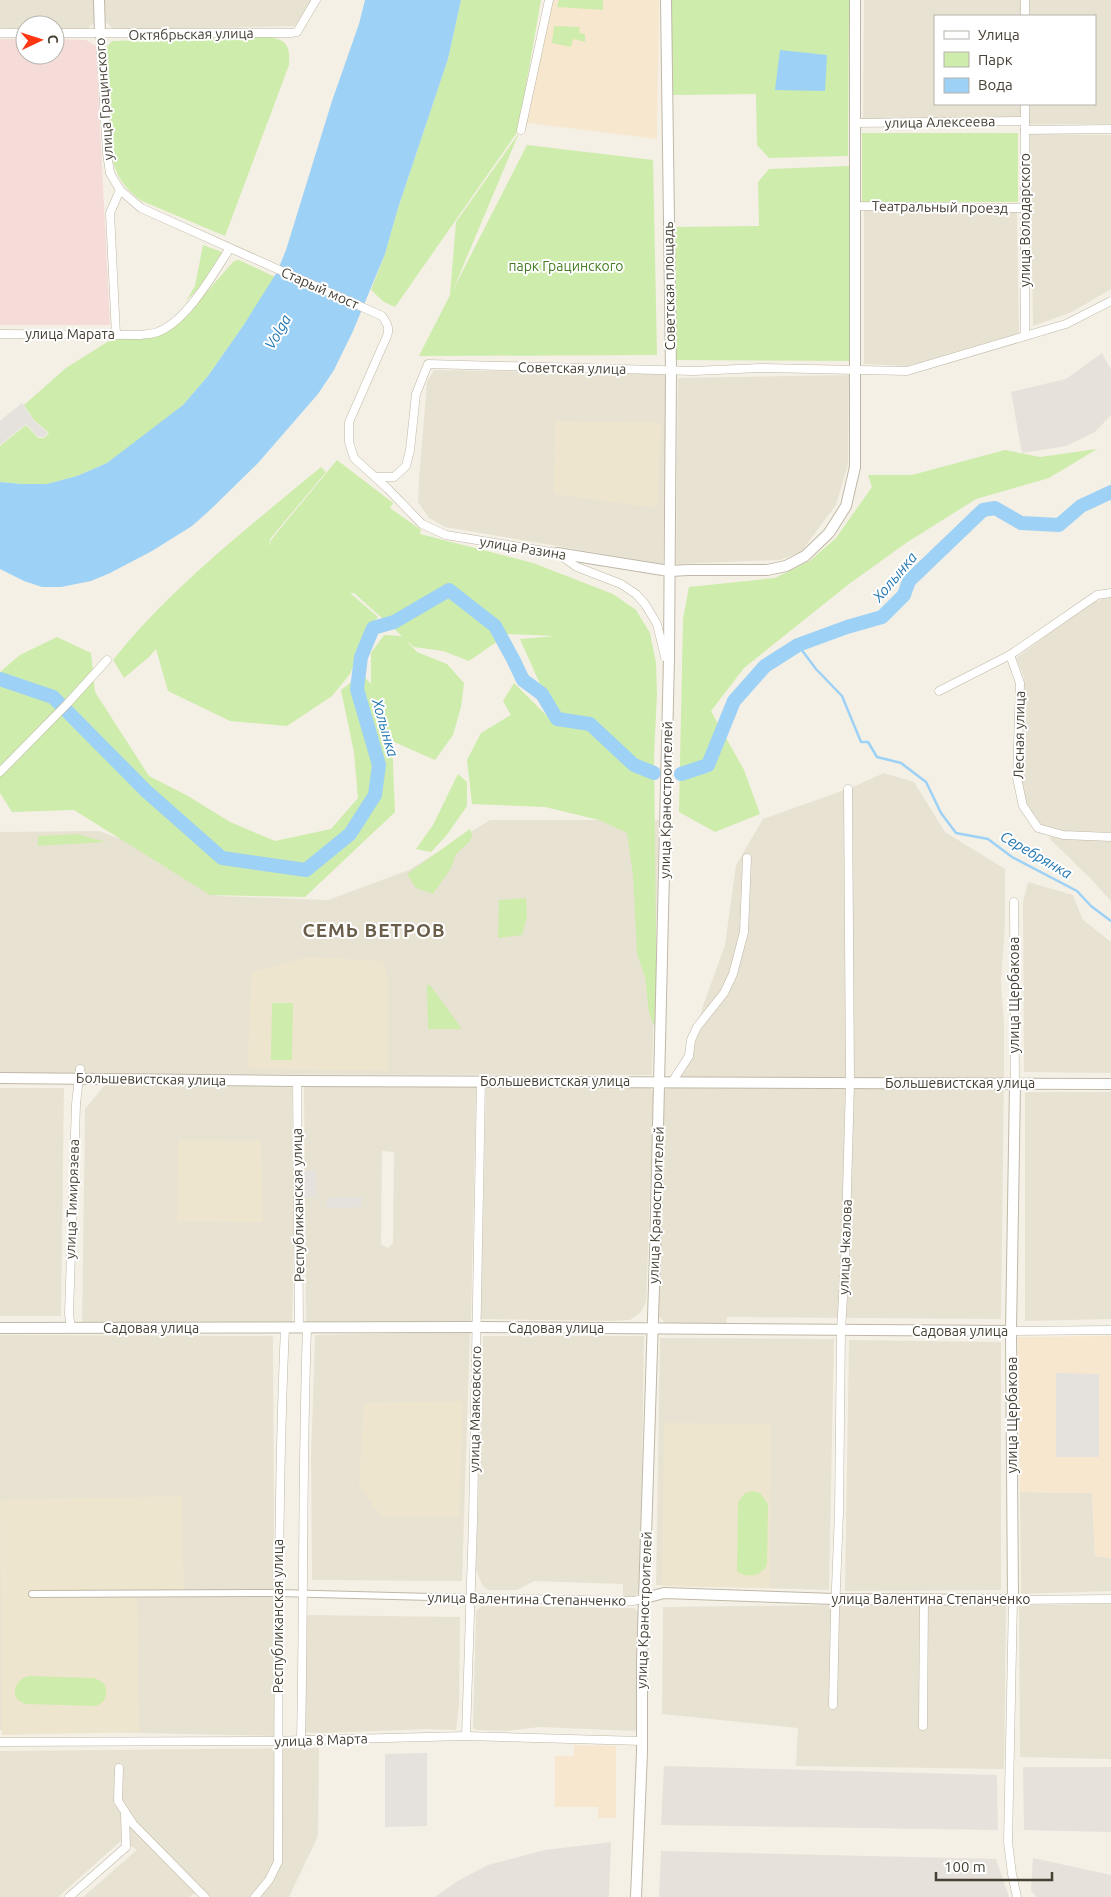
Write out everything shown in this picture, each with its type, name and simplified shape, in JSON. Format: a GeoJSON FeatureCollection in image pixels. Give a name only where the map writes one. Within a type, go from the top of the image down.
{"type":"FeatureCollection","features":[{"type":"Feature","properties":{"kind":"street","name":"улица Грацинского"},"geometry":{"type":"LineString","coordinates":[[99,0],[107,153],[110,173],[120,190],[141,208],[257,260]]}},
{"type":"Feature","properties":{"kind":"street","name":"Октябрьская улица"},"geometry":{"type":"LineString","coordinates":[[65,33],[297,32],[316,0]]}},
{"type":"Feature","properties":{"kind":"street"},"geometry":{"type":"LineString","coordinates":[[521,130],[549,0]]}},
{"type":"Feature","properties":{"kind":"street","name":"Советская площадь"},"geometry":{"type":"LineString","coordinates":[[666,0],[671,370],[669,571]]}},
{"type":"Feature","properties":{"kind":"street"},"geometry":{"type":"LineString","coordinates":[[855,0],[855,369]]}},
{"type":"Feature","properties":{"kind":"street"},"geometry":{"type":"LineString","coordinates":[[1025,0],[1025,15]]}},
{"type":"Feature","properties":{"kind":"street"},"geometry":{"type":"LineString","coordinates":[[0,33],[15,33]]}},
{"type":"Feature","properties":{"kind":"street","name":"улица Володарского"},"geometry":{"type":"LineString","coordinates":[[1025,105],[1025,336]]}},
{"type":"Feature","properties":{"kind":"street","name":"улица Алексеева"},"geometry":{"type":"LineString","coordinates":[[855,123],[1111,129]]}},
{"type":"Feature","properties":{"kind":"street"},"geometry":{"type":"LineString","coordinates":[[116,335],[110,213],[120,190]]}},
{"type":"Feature","properties":{"kind":"street","name":"Театральный проезд"},"geometry":{"type":"LineString","coordinates":[[855,206],[1025,208]]}},
{"type":"Feature","properties":{"kind":"street","name":"улица Марата"},"geometry":{"type":"LineString","coordinates":[[0,334],[141,335],[159,332],[184,312],[195,300],[230,248]]}},
{"type":"Feature","properties":{"kind":"street","name":"Старый мост"},"geometry":{"type":"LineString","coordinates":[[257,260],[382,316]]}},
{"type":"Feature","properties":{"kind":"street","name":"Советская улица"},"geometry":{"type":"LineString","coordinates":[[375,477],[394,477],[406,466],[410,450],[416,394],[428,364],[671,370],[760,368],[907,371],[1066,324],[1111,301]]}},
{"type":"Feature","properties":{"kind":"street","name":"улица Разина"},"geometry":{"type":"LineString","coordinates":[[382,316],[389,330],[349,422],[349,442],[354,458],[422,524],[446,535],[669,571],[767,570],[786,566],[805,556],[829,533],[846,506],[855,467],[855,369]]}},
{"type":"Feature","properties":{"kind":"street"},"geometry":{"type":"LineString","coordinates":[[557,553],[577,567],[610,578],[636,594],[645,604],[657,624],[664,645],[668,675]]}},
{"type":"Feature","properties":{"kind":"street","name":"улица Краностроителей"},"geometry":{"type":"LineString","coordinates":[[636,1897],[642,1741],[642,1662],[666,842],[669,571]]}},
{"type":"Feature","properties":{"kind":"street"},"geometry":{"type":"LineString","coordinates":[[939,691],[1010,655],[1081,605],[1097,596],[1111,593]]}},
{"type":"Feature","properties":{"kind":"street","name":"Лесная улица"},"geometry":{"type":"LineString","coordinates":[[1010,655],[1020,683],[1018,778],[1023,806],[1038,828],[1063,835],[1111,837]]}},
{"type":"Feature","properties":{"kind":"street"},"geometry":{"type":"LineString","coordinates":[[0,772],[107,660]]}},
{"type":"Feature","properties":{"kind":"street","name":"улица Чкалова"},"geometry":{"type":"LineString","coordinates":[[833,1705],[839,1513],[841,1331],[850,1083],[848,789]]}},
{"type":"Feature","properties":{"kind":"street"},"geometry":{"type":"LineString","coordinates":[[672,1082],[689,1056],[691,1040],[697,1027],[724,994],[733,974],[744,932],[748,858]]}},
{"type":"Feature","properties":{"kind":"street","name":"улица Щербакова"},"geometry":{"type":"LineString","coordinates":[[1014,902],[1015,1084],[1011,1331],[1013,1600],[1008,1842],[1012,1874],[1018,1897]]}},
{"type":"Feature","properties":{"kind":"street","name":"Большевистская улица"},"geometry":{"type":"LineString","coordinates":[[0,1078],[79,1074],[296,1081],[1111,1084]]}},
{"type":"Feature","properties":{"kind":"street","name":"улица Тимирязева"},"geometry":{"type":"LineString","coordinates":[[71,1328],[68,1314],[76,1104],[79,1074]]}},
{"type":"Feature","properties":{"kind":"street","name":"Республиканская улица"},"geometry":{"type":"LineString","coordinates":[[296,1081],[303,1328],[304,1595],[301,1740]]}},
{"type":"Feature","properties":{"kind":"street","name":"улица Маяковского"},"geometry":{"type":"LineString","coordinates":[[466,1736],[481,1081]]}},
{"type":"Feature","properties":{"kind":"street","name":"Садовая улица"},"geometry":{"type":"LineString","coordinates":[[0,1328],[476,1327],[841,1331],[1111,1330]]}},
{"type":"Feature","properties":{"kind":"street","name":"Республиканская улица"},"geometry":{"type":"LineString","coordinates":[[255,1897],[269,1880],[278,1862],[277,1741],[280,1433],[285,1328]]}},
{"type":"Feature","properties":{"kind":"street","name":"улица Валентина Степанченко"},"geometry":{"type":"LineString","coordinates":[[32,1594],[278,1593],[634,1602],[664,1594],[924,1600],[1111,1599]]}},
{"type":"Feature","properties":{"kind":"street"},"geometry":{"type":"LineString","coordinates":[[923,1726],[924,1600]]}},
{"type":"Feature","properties":{"kind":"street","name":"улица 8 Марта"},"geometry":{"type":"LineString","coordinates":[[0,1742],[277,1741],[466,1736],[642,1741]]}},
{"type":"Feature","properties":{"kind":"street"},"geometry":{"type":"LineString","coordinates":[[120,1768],[118,1801],[133,1824],[205,1897]]}},
{"type":"Feature","properties":{"kind":"street"},"geometry":{"type":"LineString","coordinates":[[69,1897],[126,1847],[125,1811]]}},
{"type":"Feature","properties":{"kind":"shaded area"},"geometry":{"type":"Polygon","coordinates":[[[0,0],[94,0],[94,23],[86,30],[65,29],[65,15],[15,15],[15,29],[0,28],[0,0]]]}},
{"type":"Feature","properties":{"kind":"shaded area"},"geometry":{"type":"Polygon","coordinates":[[[104,0],[311,0],[295,26],[118,30],[112,28],[106,22],[104,0]]]}},
{"type":"Feature","properties":{"kind":"shaded area"},"geometry":{"type":"Polygon","coordinates":[[[548,0],[659,0],[657,139],[520,122],[548,0]]]}},
{"type":"Feature","properties":{"kind":"shaded area"},"geometry":{"type":"Polygon","coordinates":[[[864,0],[1111,0],[1111,124],[863,125],[864,0]]]}},
{"type":"Feature","properties":{"kind":"shaded area"},"geometry":{"type":"Polygon","coordinates":[[[0,39],[15,39],[15,65],[65,65],[65,39],[86,40],[96,46],[110,325],[0,325],[0,39]]]}},
{"type":"Feature","properties":{"kind":"shaded area"},"geometry":{"type":"Polygon","coordinates":[[[1030,134],[1111,135],[1111,289],[1072,312],[1033,326],[1030,134]]]}},
{"type":"Feature","properties":{"kind":"shaded area"},"geometry":{"type":"Polygon","coordinates":[[[864,206],[1017,208],[1019,334],[908,366],[864,364],[864,206]]]}},
{"type":"Feature","properties":{"kind":"shaded area"},"geometry":{"type":"Polygon","coordinates":[[[1102,353],[1111,370],[1111,415],[1095,432],[1066,446],[1022,453],[1011,392],[1066,379],[1102,353]]]}},
{"type":"Feature","properties":{"kind":"shaded area"},"geometry":{"type":"Polygon","coordinates":[[[434,370],[667,374],[663,564],[445,527],[429,518],[418,502],[427,382],[434,370]]]}},
{"type":"Feature","properties":{"kind":"shaded area"},"geometry":{"type":"Polygon","coordinates":[[[849,375],[848,464],[836,505],[801,552],[780,560],[676,564],[678,378],[849,375]]]}},
{"type":"Feature","properties":{"kind":"shaded area"},"geometry":{"type":"Polygon","coordinates":[[[22,403],[34,421],[48,433],[44,437],[38,437],[26,424],[0,445],[0,421],[22,403]]]}},
{"type":"Feature","properties":{"kind":"shaded area"},"geometry":{"type":"Polygon","coordinates":[[[555,421],[661,423],[657,508],[554,494],[555,421]]]}},
{"type":"Feature","properties":{"kind":"shaded area"},"geometry":{"type":"Polygon","coordinates":[[[1111,596],[1111,832],[1062,831],[1040,824],[1024,799],[1021,774],[1024,677],[1016,658],[1089,604],[1111,596]]]}},
{"type":"Feature","properties":{"kind":"shaded area"},"geometry":{"type":"Polygon","coordinates":[[[884,773],[914,782],[945,832],[1005,869],[1005,924],[1001,982],[1004,1022],[1004,1072],[1001,1319],[727,1317],[726,1326],[666,1324],[659,1316],[663,1092],[684,1070],[688,1063],[703,1006],[725,945],[736,865],[763,819],[853,787],[884,773]]]}},
{"type":"Feature","properties":{"kind":"shaded area"},"geometry":{"type":"Polygon","coordinates":[[[490,820],[659,820],[652,1075],[0,1074],[0,832],[99,831],[177,860],[217,896],[328,900],[409,870],[490,820]]]}},
{"type":"Feature","properties":{"kind":"shaded area"},"geometry":{"type":"Polygon","coordinates":[[[1048,837],[1111,839],[1111,901],[1090,878],[1048,837]]]}},
{"type":"Feature","properties":{"kind":"shaded area"},"geometry":{"type":"Polygon","coordinates":[[[1028,882],[1073,895],[1083,920],[1111,942],[1111,1073],[1024,1072],[1023,902],[1028,882]]]}},
{"type":"Feature","properties":{"kind":"shaded area"},"geometry":{"type":"Polygon","coordinates":[[[307,957],[384,961],[388,983],[388,1071],[247,1068],[252,972],[307,957]]]}},
{"type":"Feature","properties":{"kind":"shaded area"},"geometry":{"type":"Polygon","coordinates":[[[105,1085],[292,1087],[294,1240],[292,1324],[82,1324],[85,1109],[105,1085]]]}},
{"type":"Feature","properties":{"kind":"shaded area"},"geometry":{"type":"Polygon","coordinates":[[[304,1085],[476,1087],[471,1322],[306,1322],[304,1085]],[[382,1151],[381,1244],[388,1248],[393,1243],[394,1152],[382,1151]]]}},
{"type":"Feature","properties":{"kind":"shaded area"},"geometry":{"type":"Polygon","coordinates":[[[486,1086],[649,1087],[654,1093],[646,1302],[641,1312],[630,1320],[481,1319],[486,1086]]]}},
{"type":"Feature","properties":{"kind":"shaded area"},"geometry":{"type":"Polygon","coordinates":[[[0,1088],[64,1088],[61,1316],[0,1316],[0,1088]]]}},
{"type":"Feature","properties":{"kind":"shaded area"},"geometry":{"type":"Polygon","coordinates":[[[1025,1092],[1111,1092],[1111,1319],[1025,1321],[1025,1092]]]}},
{"type":"Feature","properties":{"kind":"shaded area"},"geometry":{"type":"Polygon","coordinates":[[[178,1140],[261,1141],[263,1222],[177,1221],[178,1140]]]}},
{"type":"Feature","properties":{"kind":"shaded area"},"geometry":{"type":"Polygon","coordinates":[[[316,1170],[316,1197],[303,1198],[302,1171],[316,1170]]]}},
{"type":"Feature","properties":{"kind":"shaded area"},"geometry":{"type":"Polygon","coordinates":[[[362,1197],[362,1207],[327,1208],[327,1198],[362,1197]]]}},
{"type":"Feature","properties":{"kind":"shaded area"},"geometry":{"type":"Polygon","coordinates":[[[470,1332],[462,1581],[312,1580],[311,1458],[315,1335],[470,1332]]]}},
{"type":"Feature","properties":{"kind":"shaded area"},"geometry":{"type":"Polygon","coordinates":[[[0,1335],[273,1336],[275,1736],[0,1730],[0,1335]]]}},
{"type":"Feature","properties":{"kind":"shaded area"},"geometry":{"type":"Polygon","coordinates":[[[483,1336],[644,1336],[640,1591],[634,1597],[623,1597],[623,1584],[534,1581],[517,1590],[488,1590],[482,1585],[476,1569],[483,1336]]]}},
{"type":"Feature","properties":{"kind":"shaded area"},"geometry":{"type":"Polygon","coordinates":[[[1111,1336],[1111,1558],[1095,1556],[1092,1493],[1020,1492],[1018,1337],[1111,1336]]]}},
{"type":"Feature","properties":{"kind":"shaded area"},"geometry":{"type":"Polygon","coordinates":[[[660,1338],[834,1339],[829,1590],[656,1585],[660,1338]]]}},
{"type":"Feature","properties":{"kind":"shaded area"},"geometry":{"type":"Polygon","coordinates":[[[849,1340],[1001,1342],[1001,1590],[845,1591],[849,1340]]]}},
{"type":"Feature","properties":{"kind":"shaded area"},"geometry":{"type":"Polygon","coordinates":[[[1056,1373],[1099,1374],[1099,1457],[1056,1457],[1056,1373]]]}},
{"type":"Feature","properties":{"kind":"shaded area"},"geometry":{"type":"Polygon","coordinates":[[[463,1401],[459,1517],[381,1517],[359,1485],[364,1403],[463,1401]]]}},
{"type":"Feature","properties":{"kind":"shaded area"},"geometry":{"type":"Polygon","coordinates":[[[664,1423],[771,1424],[770,1588],[662,1586],[664,1423]]]}},
{"type":"Feature","properties":{"kind":"shaded area"},"geometry":{"type":"Polygon","coordinates":[[[1020,1492],[1092,1493],[1095,1556],[1111,1558],[1111,1591],[1021,1594],[1020,1492]]]}},
{"type":"Feature","properties":{"kind":"shaded area"},"geometry":{"type":"Polygon","coordinates":[[[182,1496],[184,1597],[137,1598],[139,1732],[2,1735],[0,1500],[182,1496]]]}},
{"type":"Feature","properties":{"kind":"shaded area"},"geometry":{"type":"Polygon","coordinates":[[[1111,1604],[1111,1759],[1020,1757],[1019,1605],[1111,1604]]]}},
{"type":"Feature","properties":{"kind":"shaded area"},"geometry":{"type":"Polygon","coordinates":[[[482,1606],[634,1608],[639,1612],[638,1728],[634,1731],[540,1727],[506,1731],[477,1730],[473,1728],[476,1611],[482,1606]]]}},
{"type":"Feature","properties":{"kind":"shaded area"},"geometry":{"type":"Polygon","coordinates":[[[1006,1606],[1004,1769],[796,1766],[798,1728],[662,1714],[663,1607],[1006,1606]]]}},
{"type":"Feature","properties":{"kind":"shaded area"},"geometry":{"type":"Polygon","coordinates":[[[306,1615],[460,1617],[459,1706],[456,1730],[304,1732],[306,1615]]]}},
{"type":"Feature","properties":{"kind":"shaded area"},"geometry":{"type":"Polygon","coordinates":[[[574,1745],[616,1746],[616,1818],[598,1818],[598,1807],[555,1807],[555,1756],[574,1756],[574,1745]]]}},
{"type":"Feature","properties":{"kind":"shaded area"},"geometry":{"type":"Polygon","coordinates":[[[319,1748],[318,1836],[289,1897],[200,1897],[195,1893],[190,1897],[83,1897],[137,1850],[122,1840],[58,1897],[0,1897],[0,1751],[319,1748]]]}},
{"type":"Feature","properties":{"kind":"shaded area"},"geometry":{"type":"Polygon","coordinates":[[[427,1753],[427,1826],[385,1827],[385,1754],[427,1753]]]}},
{"type":"Feature","properties":{"kind":"shaded area"},"geometry":{"type":"Polygon","coordinates":[[[664,1766],[997,1775],[998,1830],[661,1825],[664,1766]]]}},
{"type":"Feature","properties":{"kind":"shaded area"},"geometry":{"type":"Polygon","coordinates":[[[1023,1767],[1111,1767],[1111,1832],[1024,1830],[1023,1767]]]}},
{"type":"Feature","properties":{"kind":"shaded area"},"geometry":{"type":"Polygon","coordinates":[[[611,1842],[609,1897],[435,1897],[456,1882],[488,1865],[545,1850],[611,1842]]]}},
{"type":"Feature","properties":{"kind":"shaded area"},"geometry":{"type":"Polygon","coordinates":[[[661,1851],[996,1859],[1009,1897],[659,1897],[661,1851]]]}},
{"type":"Feature","properties":{"kind":"shaded area"},"geometry":{"type":"Polygon","coordinates":[[[1033,1858],[1111,1875],[1111,1897],[1036,1897],[1031,1890],[1033,1858]]]}},
{"type":"Feature","properties":{"kind":"green space"},"geometry":{"type":"Polygon","coordinates":[[[461,0],[541,0],[518,131],[395,307],[384,302],[371,290],[385,254],[398,208],[448,59],[461,0]]]}},
{"type":"Feature","properties":{"kind":"green space"},"geometry":{"type":"Polygon","coordinates":[[[559,0],[603,0],[603,10],[557,7],[559,0]]]}},
{"type":"Feature","properties":{"kind":"green space"},"geometry":{"type":"Polygon","coordinates":[[[671,0],[849,0],[848,156],[769,158],[757,145],[756,94],[673,95],[671,0]]]}},
{"type":"Feature","properties":{"kind":"green space"},"geometry":{"type":"Polygon","coordinates":[[[554,26],[580,27],[579,33],[585,34],[585,42],[573,39],[571,47],[552,43],[554,26]]]}},
{"type":"Feature","properties":{"kind":"green space"},"geometry":{"type":"Polygon","coordinates":[[[267,37],[279,40],[286,45],[289,53],[289,65],[225,236],[142,201],[120,179],[113,162],[106,48],[112,41],[267,37]]]}},
{"type":"Feature","properties":{"kind":"green space","name":"парк Грацинского"},"geometry":{"type":"Polygon","coordinates":[[[519,133],[453,290],[527,145],[653,160],[657,355],[419,356],[450,295],[456,222],[519,133]]]}},
{"type":"Feature","properties":{"kind":"green space"},"geometry":{"type":"Polygon","coordinates":[[[862,133],[1018,133],[1018,202],[862,202],[862,133]]]}},
{"type":"Feature","properties":{"kind":"green space"},"geometry":{"type":"Polygon","coordinates":[[[849,166],[852,361],[676,360],[675,227],[759,226],[758,182],[769,169],[849,166]]]}},
{"type":"Feature","properties":{"kind":"green space"},"geometry":{"type":"Polygon","coordinates":[[[203,245],[222,252],[222,256],[200,287],[186,301],[195,286],[203,245]]]}},
{"type":"Feature","properties":{"kind":"green space"},"geometry":{"type":"Polygon","coordinates":[[[239,260],[275,277],[208,376],[183,405],[107,463],[77,476],[47,484],[0,482],[0,446],[26,425],[38,438],[44,438],[49,433],[34,420],[24,405],[66,368],[112,339],[162,332],[179,323],[234,261],[239,260]]]}},
{"type":"Feature","properties":{"kind":"green space"},"geometry":{"type":"Polygon","coordinates":[[[1097,449],[1049,478],[976,499],[906,543],[849,584],[744,668],[711,711],[744,770],[760,814],[715,832],[679,812],[683,619],[689,587],[775,578],[811,560],[836,538],[872,487],[868,475],[912,475],[1005,450],[1040,457],[1097,449]]]}},
{"type":"Feature","properties":{"kind":"green space"},"geometry":{"type":"Polygon","coordinates":[[[337,460],[393,503],[390,508],[421,530],[420,534],[533,563],[613,594],[636,610],[650,633],[656,663],[657,694],[654,755],[657,1032],[649,1014],[645,977],[637,954],[633,875],[627,833],[599,820],[545,807],[472,804],[467,760],[481,733],[511,715],[503,701],[514,683],[546,715],[576,728],[595,724],[560,716],[540,684],[520,639],[555,636],[508,634],[469,661],[443,651],[414,647],[405,639],[417,652],[447,664],[464,683],[461,707],[453,735],[435,760],[392,741],[395,812],[305,897],[210,895],[74,810],[12,812],[0,793],[0,672],[20,655],[57,637],[91,653],[95,692],[149,776],[188,796],[230,822],[275,841],[331,829],[358,798],[354,752],[341,690],[362,674],[371,684],[371,653],[384,635],[402,636],[354,593],[350,593],[378,617],[367,630],[350,674],[332,696],[287,726],[230,721],[168,691],[156,649],[124,678],[113,660],[185,582],[321,467],[326,472],[270,539],[269,548],[271,540],[337,460]]]}},
{"type":"Feature","properties":{"kind":"green space"},"geometry":{"type":"Polygon","coordinates":[[[458,774],[467,782],[467,806],[446,836],[431,852],[416,849],[433,825],[458,774]]]}},
{"type":"Feature","properties":{"kind":"green space"},"geometry":{"type":"Polygon","coordinates":[[[470,829],[472,835],[470,841],[456,854],[451,868],[433,894],[416,888],[407,874],[470,829]]]}},
{"type":"Feature","properties":{"kind":"green space"},"geometry":{"type":"Polygon","coordinates":[[[77,834],[106,842],[38,846],[38,836],[77,834]]]}},
{"type":"Feature","properties":{"kind":"green space"},"geometry":{"type":"Polygon","coordinates":[[[526,898],[527,917],[522,935],[498,938],[499,900],[526,898]]]}},
{"type":"Feature","properties":{"kind":"green space"},"geometry":{"type":"Polygon","coordinates":[[[427,985],[430,985],[462,1029],[428,1029],[427,985]]]}},
{"type":"Feature","properties":{"kind":"green space"},"geometry":{"type":"Polygon","coordinates":[[[272,1003],[293,1003],[292,1060],[271,1060],[272,1003]]]}},
{"type":"Feature","properties":{"kind":"green space"},"geometry":{"type":"Polygon","coordinates":[[[754,1491],[760,1493],[768,1504],[767,1565],[758,1574],[750,1576],[737,1572],[738,1502],[745,1493],[754,1491]]]}},
{"type":"Feature","properties":{"kind":"green space"},"geometry":{"type":"Polygon","coordinates":[[[28,1676],[94,1678],[102,1682],[106,1687],[106,1694],[103,1702],[96,1706],[27,1704],[17,1699],[15,1691],[19,1682],[28,1676]]]}},
{"type":"Feature","properties":{"kind":"water","name":"Volga"},"geometry":{"type":"Polygon","coordinates":[[[365,0],[461,0],[448,59],[398,208],[385,254],[353,331],[334,370],[318,394],[258,463],[192,526],[152,551],[91,581],[61,587],[42,587],[24,581],[0,569],[0,482],[47,484],[77,476],[107,463],[183,405],[208,376],[243,326],[277,272],[286,250],[332,101],[359,24],[365,0]]]}},
{"type":"Feature","properties":{"kind":"water"},"geometry":{"type":"Polygon","coordinates":[[[780,50],[827,55],[825,91],[775,90],[780,50]]]}},
{"type":"Feature","properties":{"kind":"waterway","name":"Холынка"},"geometry":{"type":"LineString","coordinates":[[681,774],[708,765],[734,701],[765,666],[798,645],[847,627],[882,617],[904,595],[909,581],[983,510],[995,508],[1021,523],[1059,525],[1081,506],[1111,492]]}},
{"type":"Feature","properties":{"kind":"waterway","name":"Холынка"},"geometry":{"type":"LineString","coordinates":[[0,679],[53,697],[146,791],[222,858],[306,870],[350,834],[375,795],[379,765],[357,689],[361,657],[373,628],[394,622],[449,590],[495,626],[523,680],[542,694],[557,719],[590,724],[634,765],[654,773]]}},
{"type":"Feature","properties":{"kind":"waterway","name":"Серебрянка"},"geometry":{"type":"LineString","coordinates":[[798,645],[816,669],[842,696],[861,742],[868,742],[877,757],[901,763],[926,782],[941,813],[956,833],[988,839],[1012,857],[1077,891],[1091,906],[1111,921]]}},
{"type":"Feature","properties":{"kind":"district","name":"СЕМЬ ВЕТРОВ"},"geometry":{"type":"Point","coordinates":[374,930]}}]}
